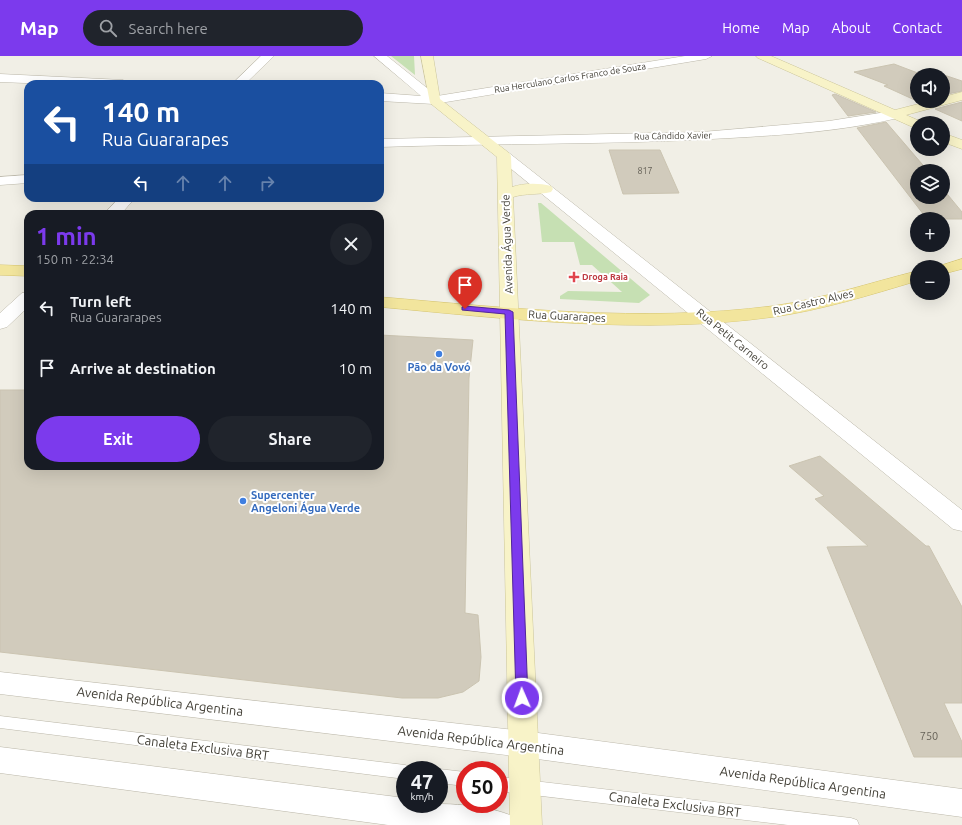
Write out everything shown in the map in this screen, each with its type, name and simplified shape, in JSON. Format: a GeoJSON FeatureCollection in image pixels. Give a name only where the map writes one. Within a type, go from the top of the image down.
{"type":"FeatureCollection","features":[{"type":"Feature","properties":{"kind":"main road"},"geometry":{"type":"LineString","coordinates":[[427,56],[434,100],[504,156]]}},
{"type":"Feature","properties":{"kind":"main road"},"geometry":{"type":"LineString","coordinates":[[762,56],[910,122]]}},
{"type":"Feature","properties":{"kind":"main road","name":"Rua Cândido Xavier"},"geometry":{"type":"LineString","coordinates":[[894,115],[962,96]]}},
{"type":"Feature","properties":{"kind":"main road"},"geometry":{"type":"LineString","coordinates":[[950,140],[962,146]]}},
{"type":"Feature","properties":{"kind":"main road","name":"Avenida Água Verde"},"geometry":{"type":"LineString","coordinates":[[504,156],[523,744],[512,785],[526,825]]}},
{"type":"Feature","properties":{"kind":"main road"},"geometry":{"type":"LineString","coordinates":[[505,195],[522,189],[546,189]]}},
{"type":"Feature","properties":{"kind":"main road"},"geometry":{"type":"LineString","coordinates":[[950,267],[962,264]]}},
{"type":"Feature","properties":{"kind":"main road"},"geometry":{"type":"LineString","coordinates":[[0,270],[24,272]]}},
{"type":"Feature","properties":{"kind":"main road","name":"Rua Castro Alves"},"geometry":{"type":"LineString","coordinates":[[706,318],[774,311],[809,305],[910,278]]}},
{"type":"Feature","properties":{"kind":"main road","name":"Rua Guararapes"},"geometry":{"type":"LineString","coordinates":[[384,302],[607,318],[706,318]]}},
{"type":"Feature","properties":{"kind":"street"},"geometry":{"type":"LineString","coordinates":[[242,80],[268,56]]}},
{"type":"Feature","properties":{"kind":"street"},"geometry":{"type":"LineString","coordinates":[[380,56],[434,100]]}},
{"type":"Feature","properties":{"kind":"street","name":"Rua Herculano Carlos Franco de Souza"},"geometry":{"type":"LineString","coordinates":[[384,97],[434,100],[706,56]]}},
{"type":"Feature","properties":{"kind":"street"},"geometry":{"type":"LineString","coordinates":[[0,78],[41,80]]}},
{"type":"Feature","properties":{"kind":"street","name":"Rua Cândido Xavier"},"geometry":{"type":"LineString","coordinates":[[384,143],[746,134],[824,127],[894,115]]}},
{"type":"Feature","properties":{"kind":"street","name":"Rua Petit Carneiro"},"geometry":{"type":"LineString","coordinates":[[504,156],[962,523]]}},
{"type":"Feature","properties":{"kind":"street"},"geometry":{"type":"LineString","coordinates":[[0,181],[24,178]]}},
{"type":"Feature","properties":{"kind":"street"},"geometry":{"type":"LineString","coordinates":[[116,210],[123,202]]}},
{"type":"Feature","properties":{"kind":"street"},"geometry":{"type":"LineString","coordinates":[[0,323],[24,301]]}},
{"type":"Feature","properties":{"kind":"street","name":"Avenida República Argentina"},"geometry":{"type":"LineString","coordinates":[[0,682],[523,744],[962,803]]}},
{"type":"Feature","properties":{"kind":"street"},"geometry":{"type":"LineString","coordinates":[[0,760],[498,825]]}},
{"type":"Feature","properties":{"kind":"lane","name":"Canaleta Exclusiva BRT"},"geometry":{"type":"LineString","coordinates":[[0,722],[396,771]]}},
{"type":"Feature","properties":{"kind":"lane","name":"Canaleta Exclusiva BRT"},"geometry":{"type":"LineString","coordinates":[[512,785],[851,825]]}},
{"type":"Feature","properties":{"kind":"green space"},"geometry":{"type":"Polygon","coordinates":[[[391,56],[414,56],[415,75],[391,56]]]}},
{"type":"Feature","properties":{"kind":"green space"},"geometry":{"type":"Polygon","coordinates":[[[538,203],[541,203],[650,295],[639,303],[560,299],[560,296],[568,291],[622,292],[592,265],[580,265],[574,242],[542,242],[538,203]]]}},
{"type":"Feature","properties":{"kind":"building"},"geometry":{"type":"Polygon","coordinates":[[[894,64],[910,70],[910,98],[884,86],[888,85],[854,72],[894,64]]]}},
{"type":"Feature","properties":{"kind":"building"},"geometry":{"type":"Polygon","coordinates":[[[950,77],[962,81],[962,91],[950,94],[950,77]]]}},
{"type":"Feature","properties":{"kind":"building"},"geometry":{"type":"Polygon","coordinates":[[[835,94],[876,112],[848,116],[832,95],[835,94]]]}},
{"type":"Feature","properties":{"kind":"building"},"geometry":{"type":"Polygon","coordinates":[[[962,102],[962,121],[935,109],[950,108],[950,105],[962,102]]]}},
{"type":"Feature","properties":{"kind":"building"},"geometry":{"type":"Polygon","coordinates":[[[886,122],[910,150],[910,156],[915,156],[922,164],[910,164],[910,197],[857,128],[886,122]]]}},
{"type":"Feature","properties":{"kind":"building"},"geometry":{"type":"Polygon","coordinates":[[[609,150],[660,150],[679,193],[623,194],[609,150]]]}},
{"type":"Feature","properties":{"kind":"building"},"geometry":{"type":"Polygon","coordinates":[[[950,197],[962,212],[962,219],[950,219],[950,212],[922,212],[915,204],[950,204],[950,197]]]}},
{"type":"Feature","properties":{"kind":"building","name":"Supercenter Angeloni Água Verde"},"geometry":{"type":"Polygon","coordinates":[[[384,335],[473,340],[469,378],[465,613],[478,615],[481,657],[479,681],[463,692],[438,698],[402,698],[0,652],[0,390],[24,390],[24,470],[384,470],[384,335]]]}},
{"type":"Feature","properties":{"kind":"building"},"geometry":{"type":"Polygon","coordinates":[[[820,456],[926,546],[929,546],[962,607],[962,703],[944,703],[962,742],[962,757],[914,757],[827,547],[868,546],[815,499],[824,496],[789,466],[820,456]]]}},
{"type":"Feature","properties":{"kind":"place","name":"Droga Raia"},"geometry":{"type":"Point","coordinates":[574,277]}},
{"type":"Feature","properties":{"kind":"place","name":"Pão da Vovó"},"geometry":{"type":"Point","coordinates":[439,354]}},
{"type":"Feature","properties":{"kind":"place","name":"Supercenter Angeloni Água Verde"},"geometry":{"type":"Point","coordinates":[243,501]}},
{"type":"Feature","properties":{"kind":"route"},"geometry":{"type":"LineString","coordinates":[[465,309],[509,312],[522,698]]}}]}
